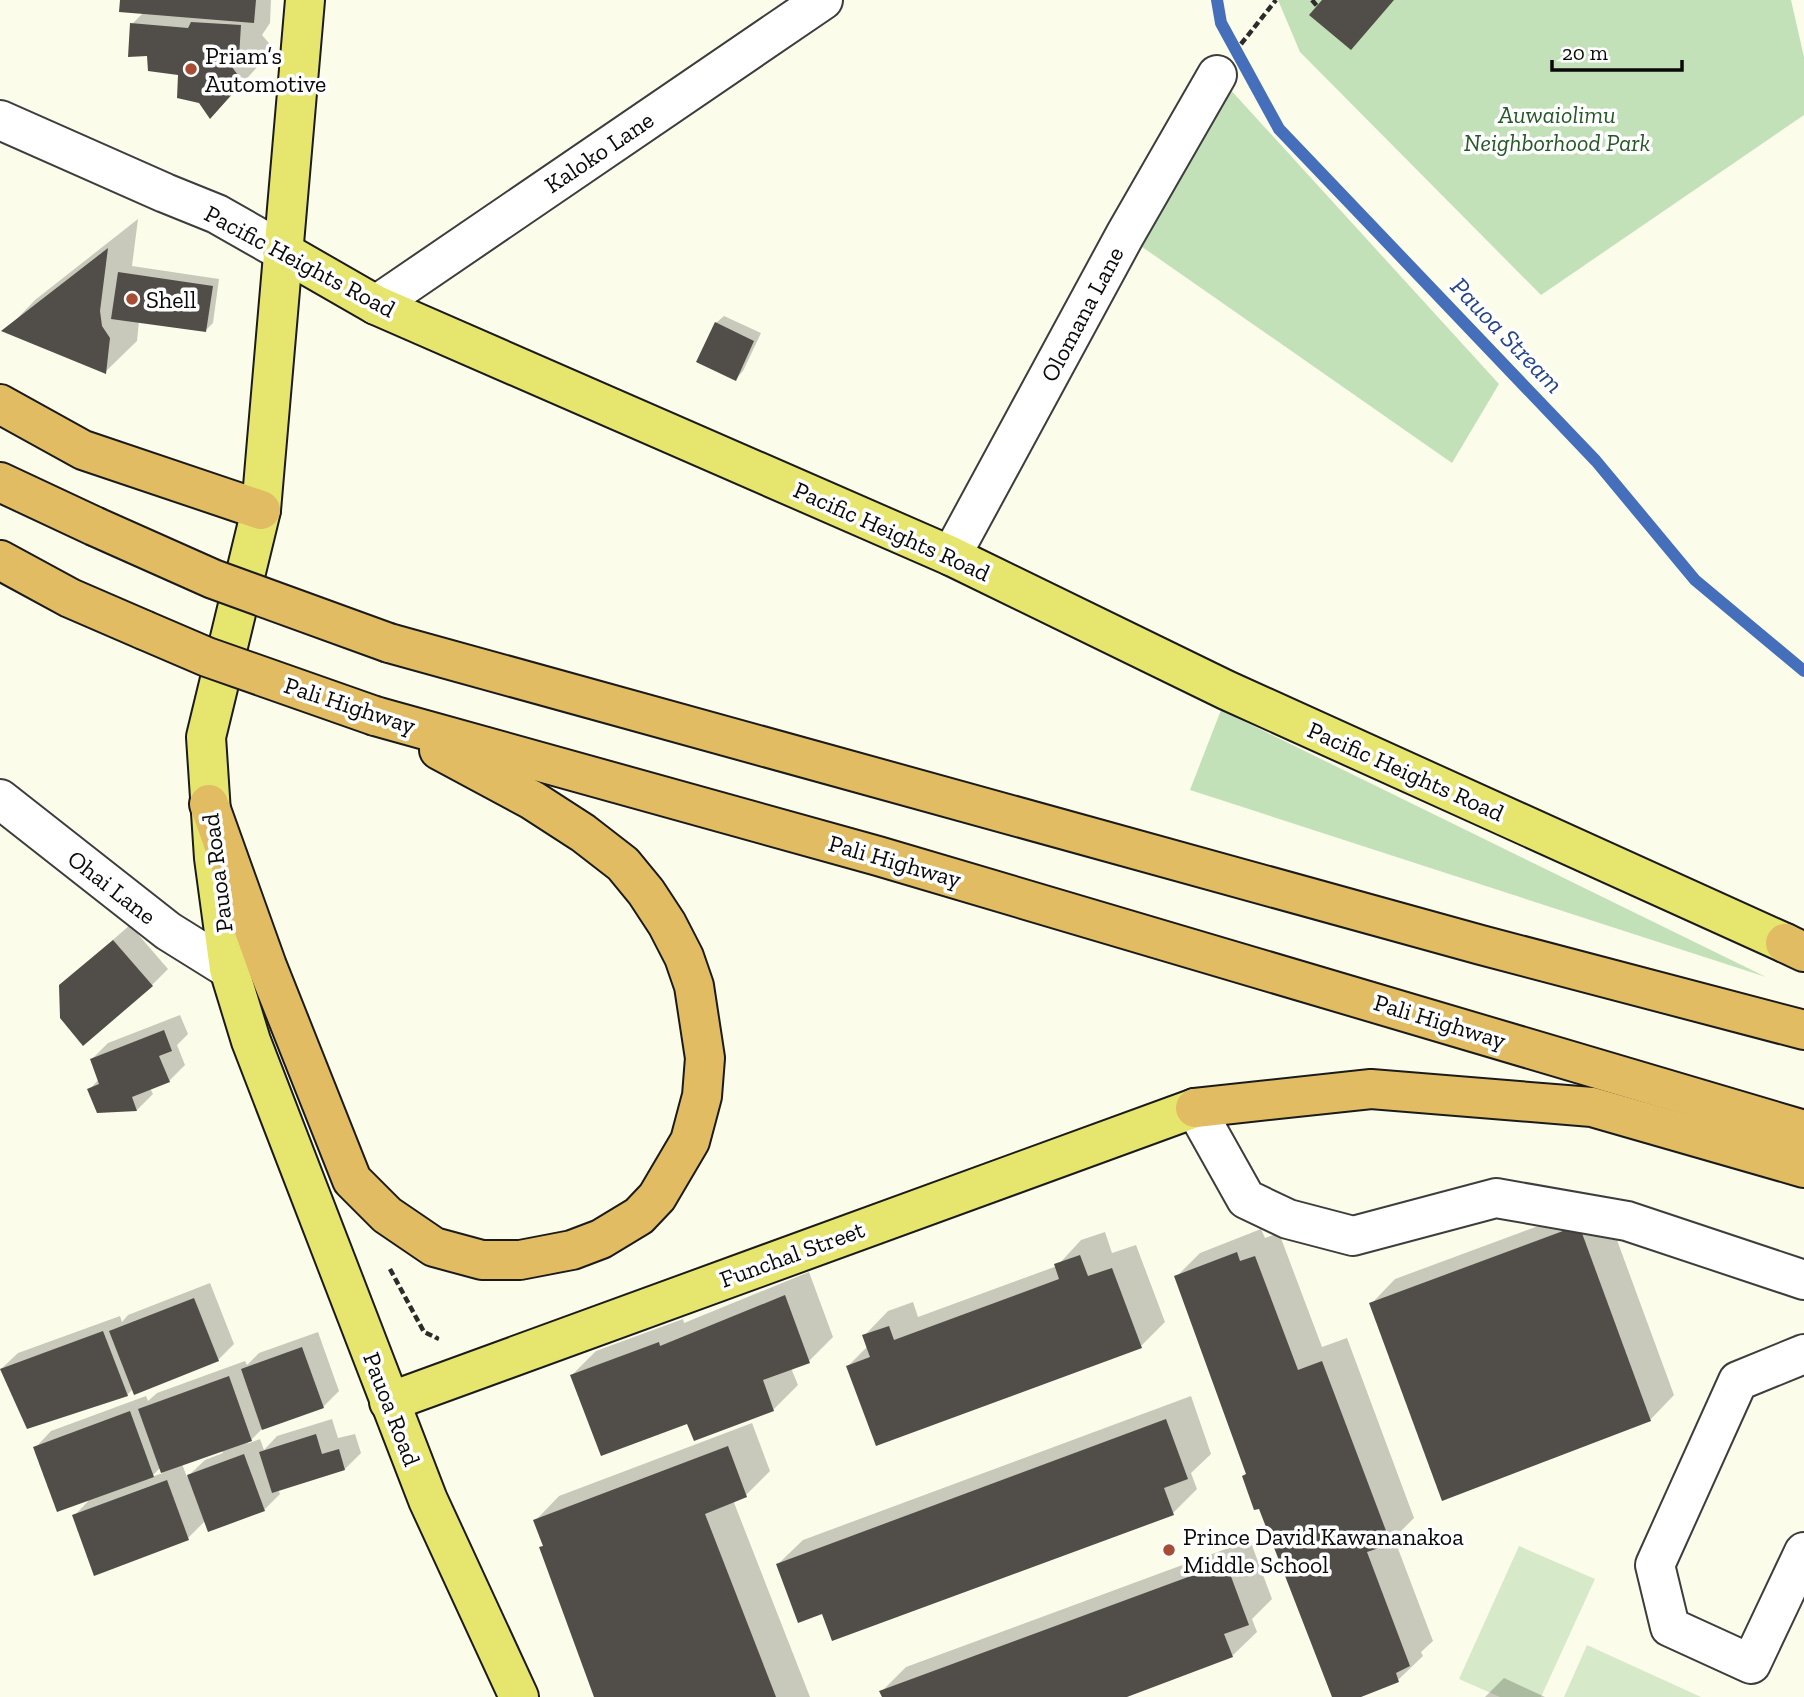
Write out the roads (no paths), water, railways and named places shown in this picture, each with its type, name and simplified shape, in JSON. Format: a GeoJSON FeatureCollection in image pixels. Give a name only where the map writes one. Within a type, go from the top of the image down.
{"type":"FeatureCollection","features":[{"type":"Feature","properties":{"kind":"highway"},"geometry":{"type":"LineString","coordinates":[[0,404],[83,450],[261,510]]}},
{"type":"Feature","properties":{"kind":"highway"},"geometry":{"type":"LineString","coordinates":[[0,482],[213,579],[389,643],[1481,945],[1804,1030]]}},
{"type":"Feature","properties":{"kind":"highway","name":"Pali Highway"},"geometry":{"type":"LineString","coordinates":[[0,560],[70,598],[207,657],[375,716],[878,856],[1804,1130]]}},
{"type":"Feature","properties":{"kind":"highway"},"geometry":{"type":"LineString","coordinates":[[209,804],[267,967],[352,1180],[387,1215],[434,1247],[482,1260],[520,1259],[572,1250],[601,1239],[639,1216],[657,1198],[690,1141],[702,1096],[705,1058],[701,1018],[684,957],[646,892],[622,864],[603,849],[532,800],[375,716]]}},
{"type":"Feature","properties":{"kind":"highway"},"geometry":{"type":"LineString","coordinates":[[1195,1108],[1371,1089],[1592,1107],[1804,1168]]}},
{"type":"Feature","properties":{"kind":"main road","name":"Pauoa Road"},"geometry":{"type":"LineString","coordinates":[[305,0],[261,510],[206,737],[209,804],[229,969],[260,1065],[428,1500],[519,1697]]}},
{"type":"Feature","properties":{"kind":"main road","name":"Pacific Heights Road"},"geometry":{"type":"LineString","coordinates":[[282,251],[376,305],[951,556],[1226,690],[1795,947]]}},
{"type":"Feature","properties":{"kind":"main road","name":"Funchal Street"},"geometry":{"type":"LineString","coordinates":[[389,1402],[1195,1108]]}},
{"type":"Feature","properties":{"kind":"street","name":"Kaloko Lane"},"geometry":{"type":"LineString","coordinates":[[376,305],[823,0]]}},
{"type":"Feature","properties":{"kind":"street","name":"Olomana Lane"},"geometry":{"type":"LineString","coordinates":[[951,556],[1125,235],[1217,75]]}},
{"type":"Feature","properties":{"kind":"street","name":"Pacific Heights Road"},"geometry":{"type":"LineString","coordinates":[[0,120],[217,214],[282,251]]}},
{"type":"Feature","properties":{"kind":"street","name":"Ohai Lane"},"geometry":{"type":"LineString","coordinates":[[0,799],[168,931],[229,969]]}},
{"type":"Feature","properties":{"kind":"street"},"geometry":{"type":"LineString","coordinates":[[1195,1108],[1246,1199],[1288,1219],[1353,1236],[1496,1198],[1627,1221],[1804,1280]]}},
{"type":"Feature","properties":{"kind":"street"},"geometry":{"type":"LineString","coordinates":[[1804,1354],[1738,1381],[1655,1565],[1670,1627],[1751,1664],[1804,1552]]}},
{"type":"Feature","properties":{"kind":"waterway","name":"Pauoa Stream"},"geometry":{"type":"LineString","coordinates":[[1217,0],[1221,23],[1279,129],[1596,461],[1695,580],[1804,671]]}},
{"type":"Feature","properties":{"kind":"place","name":"Priam’s Automotive"},"geometry":{"type":"Point","coordinates":[191,69]}},
{"type":"Feature","properties":{"kind":"place","name":"Shell"},"geometry":{"type":"Point","coordinates":[132,299]}},
{"type":"Feature","properties":{"kind":"place","name":"Prince David Kawananakoa Middle School"},"geometry":{"type":"Point","coordinates":[1169,1550]}},
{"type":"Feature","properties":{"kind":"park label","name":"Auwaiolimu Neighborhood Park"},"geometry":{"type":"Point","coordinates":[1557,128]}}]}
